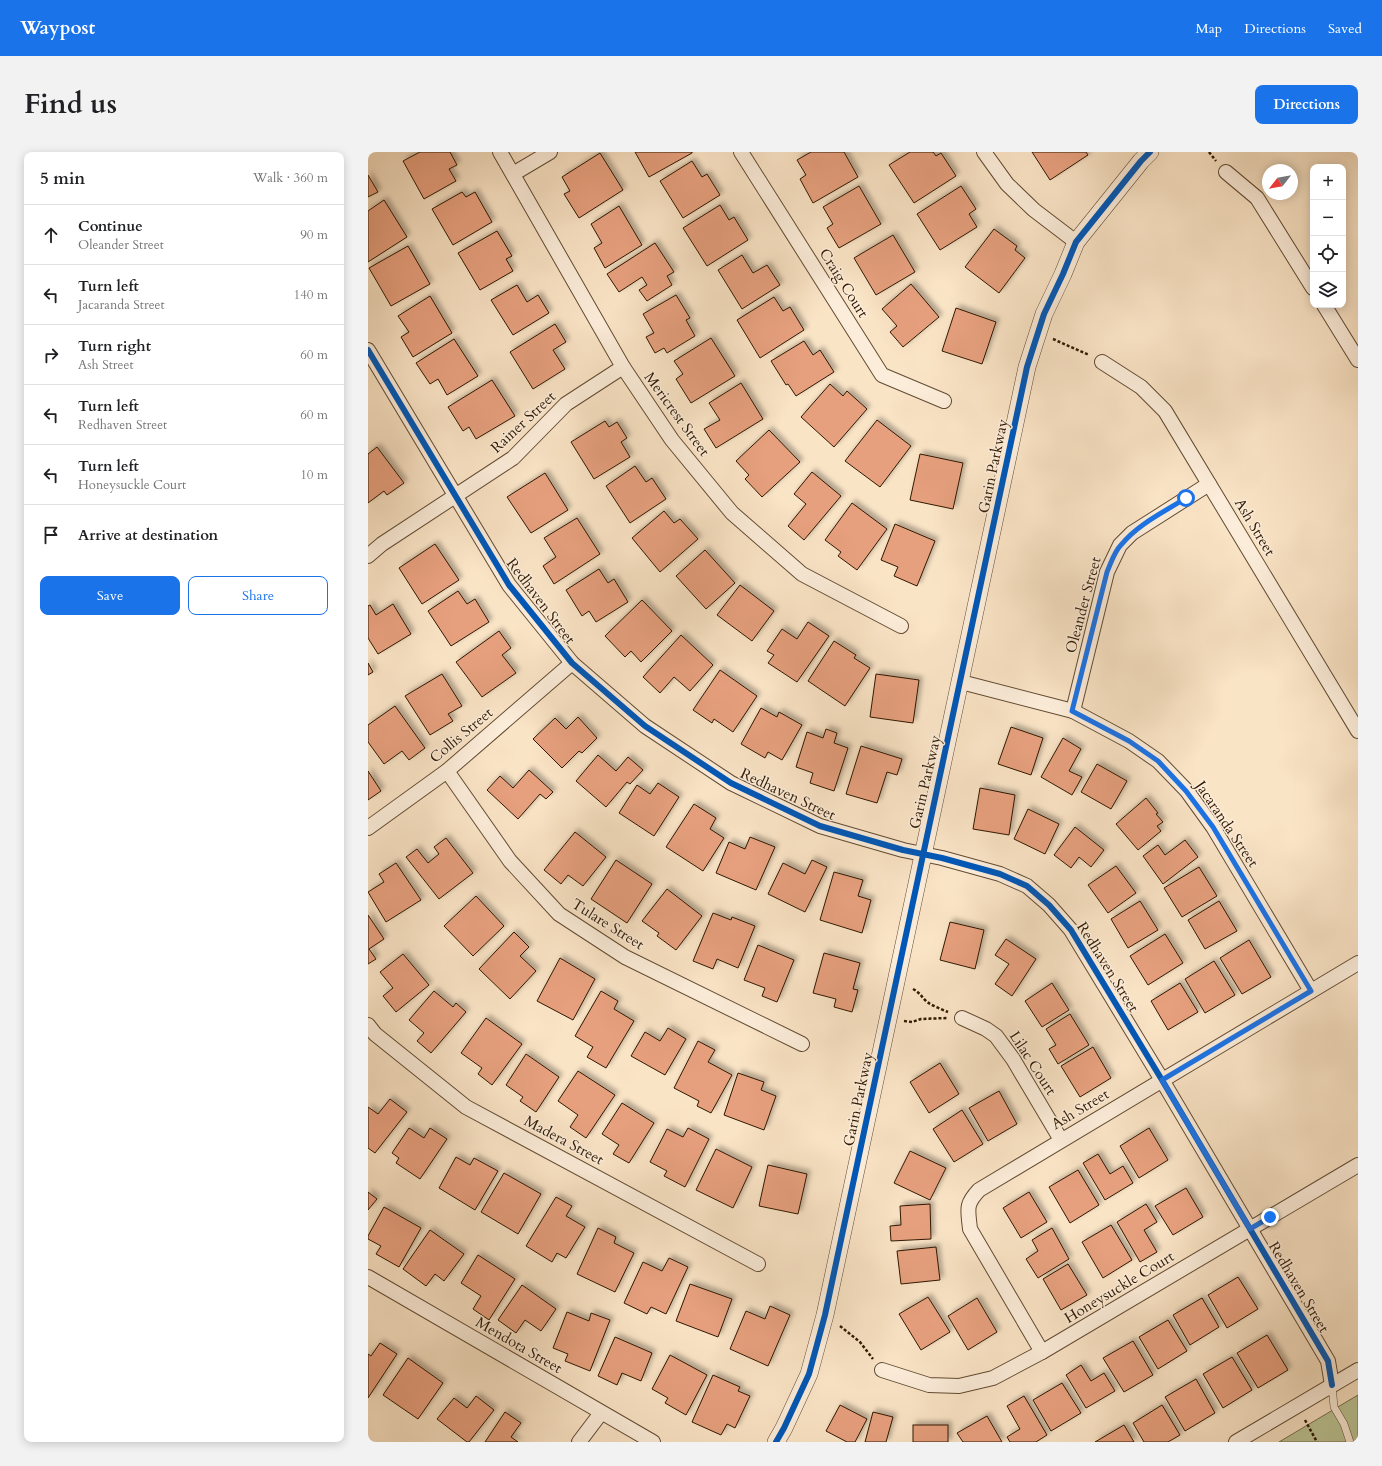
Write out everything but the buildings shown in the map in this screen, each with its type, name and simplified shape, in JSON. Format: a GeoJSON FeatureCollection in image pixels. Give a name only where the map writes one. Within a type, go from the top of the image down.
{"type":"FeatureCollection","features":[{"type":"Feature","properties":{"kind":"street","name":"Mericrest Street"},"geometry":{"type":"LineString","coordinates":[[500,152],[623,367],[672,440],[732,513],[802,574],[901,626]]}},
{"type":"Feature","properties":{"kind":"street"},"geometry":{"type":"LineString","coordinates":[[513,174],[550,152]]}},
{"type":"Feature","properties":{"kind":"street","name":"Craig Court"},"geometry":{"type":"LineString","coordinates":[[741,152],[882,375],[944,401]]}},
{"type":"Feature","properties":{"kind":"street"},"geometry":{"type":"LineString","coordinates":[[984,152],[1007,184],[1034,210],[1076,242]]}},
{"type":"Feature","properties":{"kind":"street","name":"Garin Parkway"},"geometry":{"type":"LineString","coordinates":[[776,1442],[809,1374],[825,1315],[1027,367],[1044,314],[1076,242],[1141,161],[1150,152]]}},
{"type":"Feature","properties":{"kind":"street"},"geometry":{"type":"LineString","coordinates":[[1226,172],[1257,198],[1310,283]]}},
{"type":"Feature","properties":{"kind":"street"},"geometry":{"type":"LineString","coordinates":[[1326,308],[1358,360]]}},
{"type":"Feature","properties":{"kind":"street","name":"Redhaven Street"},"geometry":{"type":"LineString","coordinates":[[368,350],[509,585],[572,663],[645,726],[731,783],[820,826],[903,850],[1000,874],[1028,886],[1049,905],[1072,930],[1328,1361],[1332,1385]]}},
{"type":"Feature","properties":{"kind":"street","name":"Ash Street"},"geometry":{"type":"LineString","coordinates":[[1102,362],[1141,387],[1165,411],[1358,731]]}},
{"type":"Feature","properties":{"kind":"street","name":"Rainer Street"},"geometry":{"type":"LineString","coordinates":[[368,556],[382,544],[513,458],[566,404],[623,367]]}},
{"type":"Feature","properties":{"kind":"street","name":"Oleander Street"},"geometry":{"type":"LineString","coordinates":[[1072,711],[1107,572],[1115,553],[1120,545],[1132,533],[1209,484]]}},
{"type":"Feature","properties":{"kind":"street","name":"Collis Street"},"geometry":{"type":"LineString","coordinates":[[368,828],[447,771],[572,663]]}},
{"type":"Feature","properties":{"kind":"street","name":"Jacaranda Street"},"geometry":{"type":"LineString","coordinates":[[961,682],[1072,711],[1129,741],[1158,761],[1186,791],[1213,827],[1311,991]]}},
{"type":"Feature","properties":{"kind":"street","name":"Tulare Street"},"geometry":{"type":"LineString","coordinates":[[447,771],[510,860],[559,914],[625,957],[802,1044]]}},
{"type":"Feature","properties":{"kind":"street","name":"Ash Street"},"geometry":{"type":"LineString","coordinates":[[1042,1352],[970,1229],[967,1208],[970,1199],[979,1190],[1061,1140],[1358,963]]}},
{"type":"Feature","properties":{"kind":"street","name":"Lilac Court"},"geometry":{"type":"LineString","coordinates":[[961,1018],[986,1029],[996,1036],[1013,1059],[1061,1140]]}},
{"type":"Feature","properties":{"kind":"street","name":"Madera Street"},"geometry":{"type":"LineString","coordinates":[[368,1025],[375,1034],[466,1107],[758,1264]]}},
{"type":"Feature","properties":{"kind":"street","name":"Honeysuckle Court"},"geometry":{"type":"LineString","coordinates":[[882,1370],[929,1384],[959,1386],[993,1378],[1042,1352],[1358,1165]]}},
{"type":"Feature","properties":{"kind":"street","name":"Mendota Street"},"geometry":{"type":"LineString","coordinates":[[368,1277],[653,1442]]}},
{"type":"Feature","properties":{"kind":"street"},"geometry":{"type":"LineString","coordinates":[[1236,1442],[1358,1370]]}},
{"type":"Feature","properties":{"kind":"street"},"geometry":{"type":"LineString","coordinates":[[578,1442],[601,1413]]}},
{"type":"Feature","properties":{"kind":"lane"},"geometry":{"type":"LineString","coordinates":[[1332,1385],[1334,1407],[1344,1424],[1350,1442]]}},
{"type":"Feature","properties":{"kind":"path"},"geometry":{"type":"LineString","coordinates":[[1038,332],[1102,362]]}},
{"type":"Feature","properties":{"kind":"path"},"geometry":{"type":"LineString","coordinates":[[896,980],[918,992],[931,1005],[961,1018]]}},
{"type":"Feature","properties":{"kind":"path"},"geometry":{"type":"LineString","coordinates":[[888,1019],[912,1022],[927,1018],[961,1018]]}},
{"type":"Feature","properties":{"kind":"path"},"geometry":{"type":"LineString","coordinates":[[825,1315],[860,1342],[882,1370]]}},
{"type":"Feature","properties":{"kind":"path"},"geometry":{"type":"LineString","coordinates":[[1296,1406],[1317,1442]]}},
{"type":"Feature","properties":{"kind":"green space"},"geometry":{"type":"Polygon","coordinates":[[[1358,1395],[1358,1442],[1279,1442],[1358,1395]]]}},
{"type":"Feature","properties":{"kind":"cycle path"},"geometry":{"type":"LineString","coordinates":[[776,1442],[809,1374],[825,1315],[1027,367],[1044,314],[1076,242],[1141,161],[1150,152]]}},
{"type":"Feature","properties":{"kind":"cycle path"},"geometry":{"type":"LineString","coordinates":[[368,350],[509,585],[572,663],[645,726],[731,783],[820,826],[903,850],[942,858],[1000,874],[1027,886],[1049,905],[1071,930],[1162,1080],[1328,1361],[1332,1385]]}},
{"type":"Feature","properties":{"kind":"route"},"geometry":{"type":"LineString","coordinates":[[1186,498],[1132,533],[1120,545],[1115,553],[1107,572],[1072,711],[1129,741],[1158,761],[1186,791],[1213,827],[1311,991],[1162,1080],[1250,1229],[1270,1217]]}}]}
